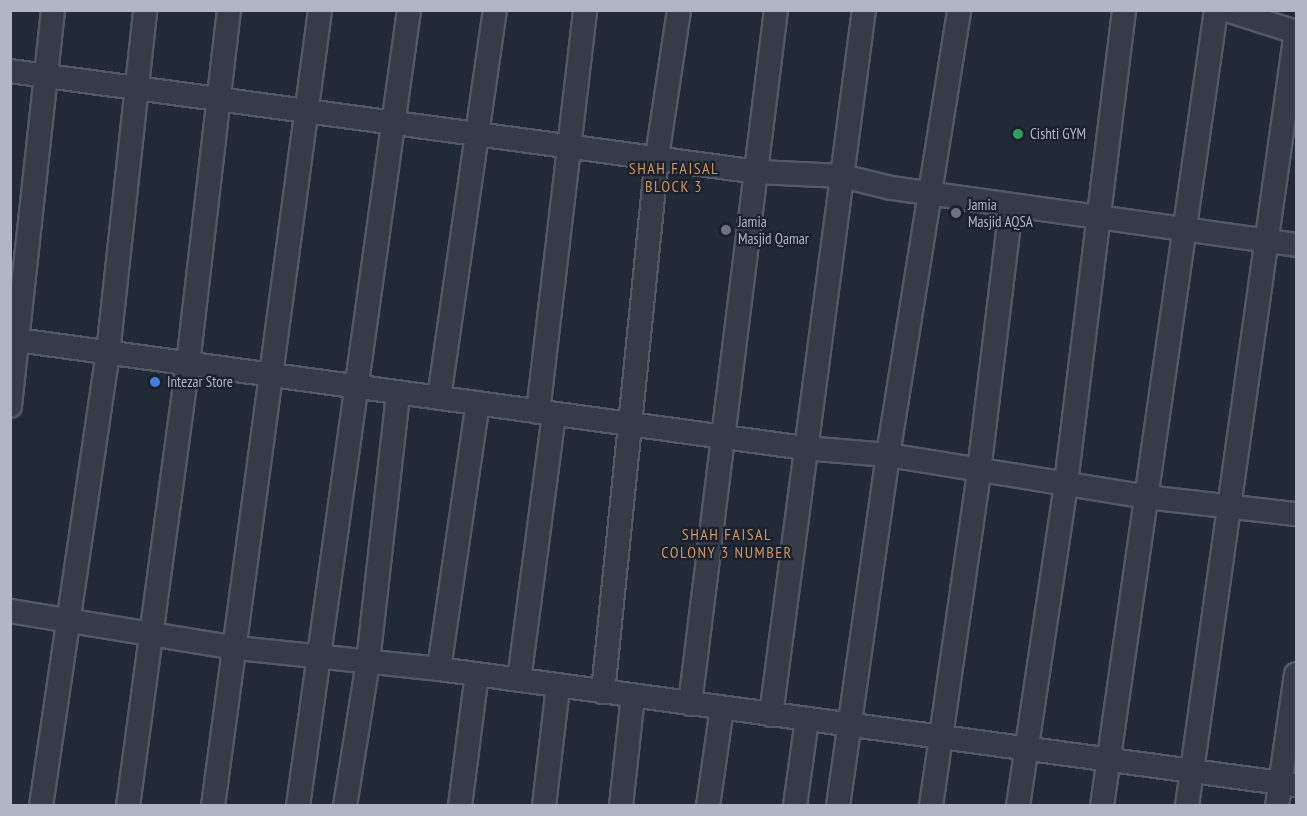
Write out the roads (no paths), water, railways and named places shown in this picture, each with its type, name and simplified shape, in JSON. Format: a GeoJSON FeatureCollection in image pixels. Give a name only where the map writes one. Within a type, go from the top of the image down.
{"type":"FeatureCollection","features":[{"type":"Feature","properties":{"kind":"street"},"geometry":{"type":"LineString","coordinates":[[10,406],[15,340],[53,10]]}},
{"type":"Feature","properties":{"kind":"street"},"geometry":{"type":"LineString","coordinates":[[41,806],[108,353],[145,10]]}},
{"type":"Feature","properties":{"kind":"street"},"geometry":{"type":"LineString","coordinates":[[128,806],[188,364],[230,10]]}},
{"type":"Feature","properties":{"kind":"street"},"geometry":{"type":"LineString","coordinates":[[213,806],[237,648],[320,10]]}},
{"type":"Feature","properties":{"kind":"street"},"geometry":{"type":"LineString","coordinates":[[298,806],[356,388],[396,122],[409,10]]}},
{"type":"Feature","properties":{"kind":"street"},"geometry":{"type":"LineString","coordinates":[[439,398],[495,10]]}},
{"type":"Feature","properties":{"kind":"street"},"geometry":{"type":"LineString","coordinates":[[519,680],[546,413],[569,145],[585,10]]}},
{"type":"Feature","properties":{"kind":"street"},"geometry":{"type":"LineString","coordinates":[[603,692],[657,157],[678,10]]}},
{"type":"Feature","properties":{"kind":"street"},"geometry":{"type":"LineString","coordinates":[[690,704],[758,172],[776,10]]}},
{"type":"Feature","properties":{"kind":"street"},"geometry":{"type":"LineString","coordinates":[[771,714],[864,10]]}},
{"type":"Feature","properties":{"kind":"street"},"geometry":{"type":"LineString","coordinates":[[838,806],[888,455],[959,10]]}},
{"type":"Feature","properties":{"kind":"street"},"geometry":{"type":"LineString","coordinates":[[1018,806],[1066,483],[1124,10]]}},
{"type":"Feature","properties":{"kind":"street"},"geometry":{"type":"LineString","coordinates":[[1102,806],[1216,10]]}},
{"type":"Feature","properties":{"kind":"street"},"geometry":{"type":"LineString","coordinates":[[1188,806],[1227,504],[1296,32],[1227,10]]}},
{"type":"Feature","properties":{"kind":"street"},"geometry":{"type":"LineString","coordinates":[[10,71],[306,109],[758,172],[842,176],[928,193],[1098,219],[1296,244]]}},
{"type":"Feature","properties":{"kind":"street"},"geometry":{"type":"LineString","coordinates":[[931,806],[979,471],[1011,205]]}},
{"type":"Feature","properties":{"kind":"street"},"geometry":{"type":"LineString","coordinates":[[15,340],[805,448],[888,455],[1146,497],[1227,504],[1296,514]]}},
{"type":"Feature","properties":{"kind":"street"},"geometry":{"type":"LineString","coordinates":[[345,806],[368,662],[398,393]]}},
{"type":"Feature","properties":{"kind":"street"},"geometry":{"type":"LineString","coordinates":[[439,669],[478,403]]}},
{"type":"Feature","properties":{"kind":"street"},"geometry":{"type":"LineString","coordinates":[[10,611],[153,631],[237,648],[318,654],[439,669],[1027,749],[1193,768],[1289,784]]}},
{"type":"Feature","properties":{"kind":"street"},"geometry":{"type":"LineString","coordinates":[[1278,806],[1289,784],[1296,674]]}},
{"type":"Feature","properties":{"kind":"street"},"geometry":{"type":"LineString","coordinates":[[460,806],[477,675]]}},
{"type":"Feature","properties":{"kind":"street"},"geometry":{"type":"LineString","coordinates":[[544,806],[558,686]]}},
{"type":"Feature","properties":{"kind":"street"},"geometry":{"type":"LineString","coordinates":[[621,806],[633,696]]}},
{"type":"Feature","properties":{"kind":"street"},"geometry":{"type":"LineString","coordinates":[[708,806],[722,708]]}},
{"type":"Feature","properties":{"kind":"street"},"geometry":{"type":"LineString","coordinates":[[795,806],[807,719]]}},
{"type":"Feature","properties":{"kind":"place","name":"Cishti GYM"},"geometry":{"type":"Point","coordinates":[1018,134]}},
{"type":"Feature","properties":{"kind":"place","name":"Jamia Masjid AQSA"},"geometry":{"type":"Point","coordinates":[956,213]}},
{"type":"Feature","properties":{"kind":"place","name":"Jamia Masjid Qamar"},"geometry":{"type":"Point","coordinates":[726,230]}},
{"type":"Feature","properties":{"kind":"place","name":"Intezar Store"},"geometry":{"type":"Point","coordinates":[155,382]}},
{"type":"Feature","properties":{"kind":"district","name":"SHAH FAISAL BLOCK 3"},"geometry":{"type":"Point","coordinates":[674,177]}},
{"type":"Feature","properties":{"kind":"district","name":"SHAH FAISAL COLONY 3 NUMBER"},"geometry":{"type":"Point","coordinates":[727,543]}}]}
